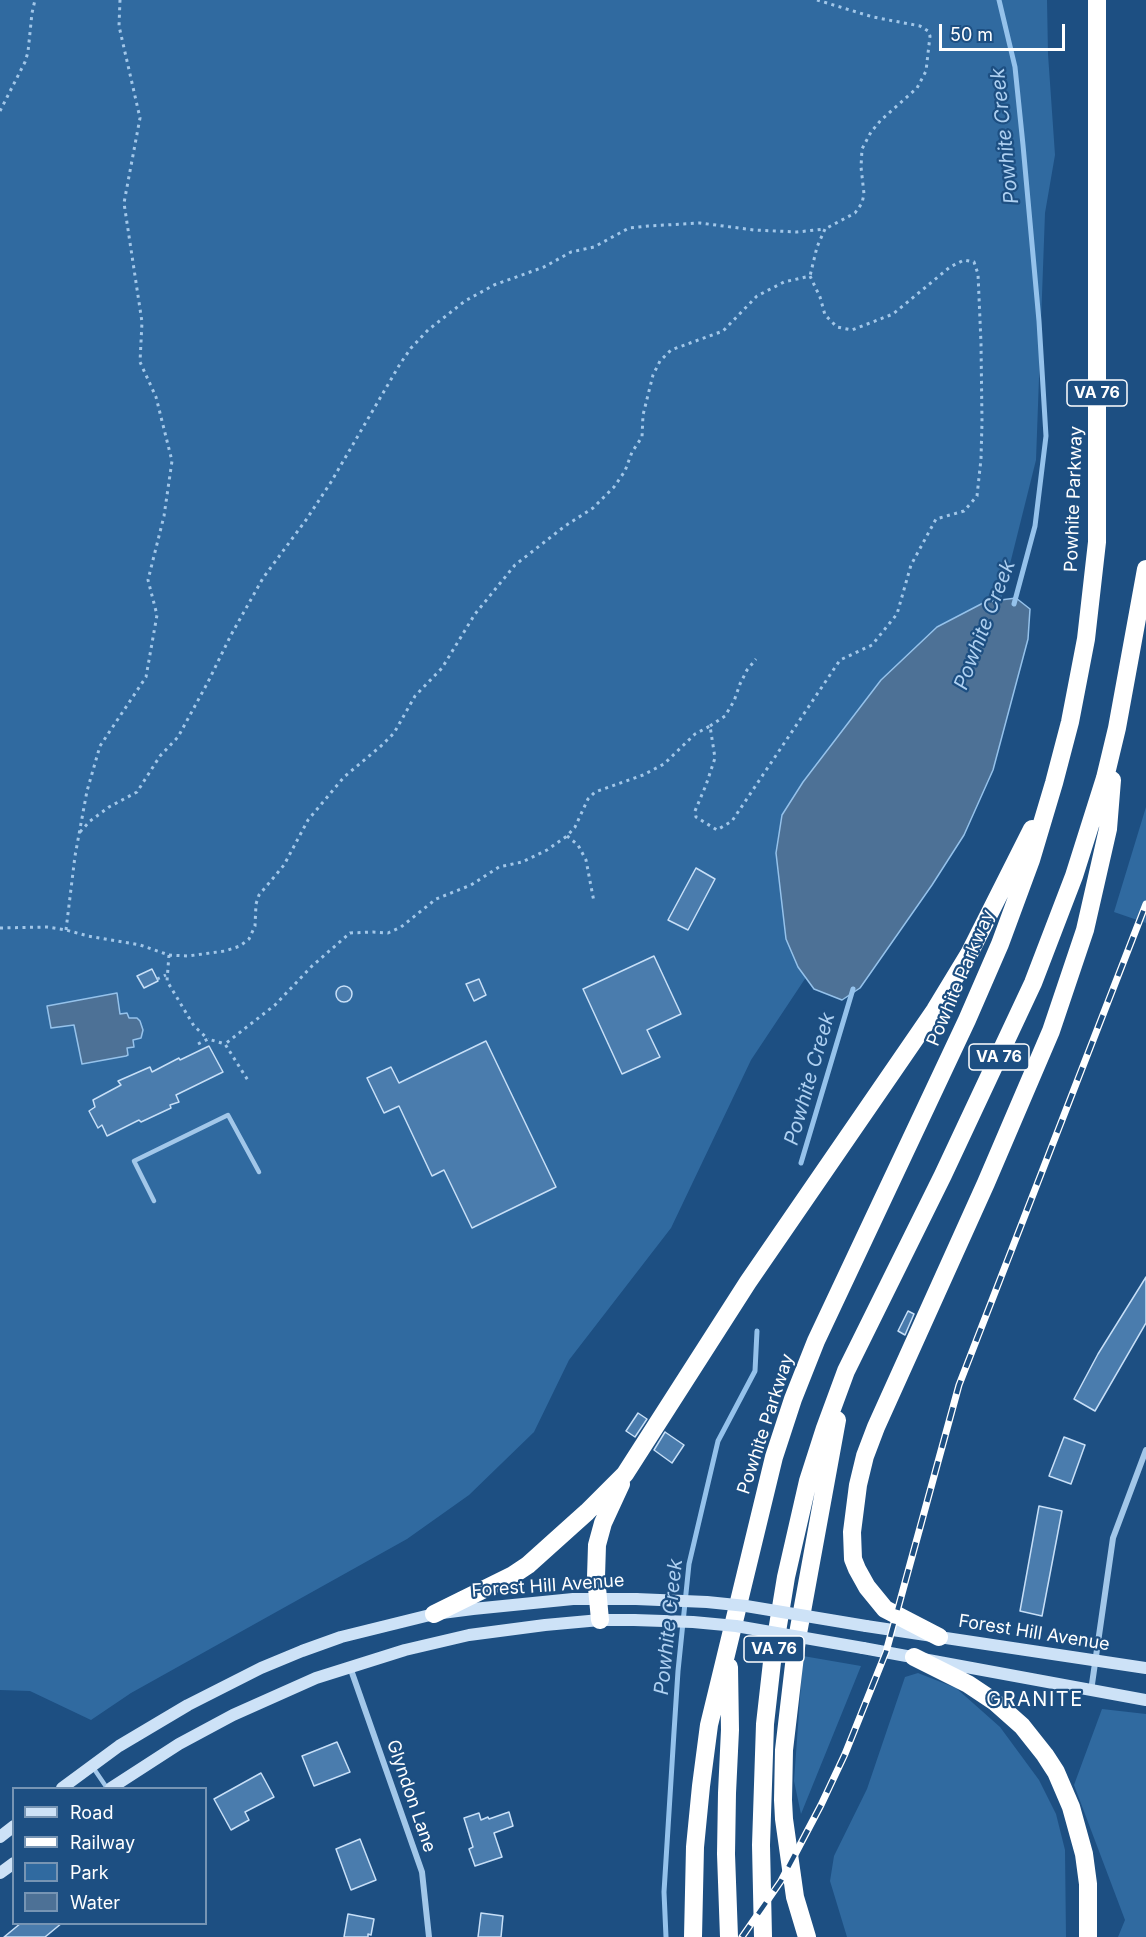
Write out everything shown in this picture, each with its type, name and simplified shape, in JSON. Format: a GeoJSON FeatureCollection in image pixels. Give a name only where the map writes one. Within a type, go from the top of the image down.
{"type":"FeatureCollection","features":[{"type":"Feature","properties":{"kind":"highway","name":"Powhite Parkway"},"geometry":{"type":"LineString","coordinates":[[693,1937],[695,1847],[704,1755],[709,1725],[766,1486],[793,1399],[816,1341],[967,1020],[1000,944],[1031,860],[1070,722],[1084,649],[1097,542],[1096,0]]}},
{"type":"Feature","properties":{"kind":"highway","name":"VA 76"},"geometry":{"type":"LineString","coordinates":[[763,1937],[761,1814],[765,1724],[772,1662],[798,1521],[825,1428],[846,1371],[943,1175],[1033,983],[1074,876],[1105,778],[1117,728],[1146,569]]}},
{"type":"Feature","properties":{"kind":"highway"},"geometry":{"type":"LineString","coordinates":[[939,1637],[885,1609],[867,1587],[857,1569],[852,1532],[858,1485],[876,1427],[944,1280],[1026,1092],[1067,984],[1085,930],[1108,829],[1117,728]]}},
{"type":"Feature","properties":{"kind":"highway"},"geometry":{"type":"LineString","coordinates":[[600,1620],[597,1545],[603,1522],[625,1474],[748,1282],[935,1010],[969,954],[1054,783]]}},
{"type":"Feature","properties":{"kind":"highway"},"geometry":{"type":"LineString","coordinates":[[807,1937],[795,1897],[784,1819],[784,1750],[800,1616],[846,1371]]}},
{"type":"Feature","properties":{"kind":"highway"},"geometry":{"type":"LineString","coordinates":[[434,1614],[513,1575],[528,1565],[625,1474]]}},
{"type":"Feature","properties":{"kind":"highway","name":"VA 76"},"geometry":{"type":"LineString","coordinates":[[729,1642],[730,1730],[726,1854],[729,1937]]}},
{"type":"Feature","properties":{"kind":"highway"},"geometry":{"type":"LineString","coordinates":[[914,1657],[968,1684],[995,1702],[1023,1726],[1056,1772],[1071,1808],[1084,1854],[1088,1884],[1088,1937]]}},
{"type":"Feature","properties":{"kind":"main road","name":"Forest Hill Avenue"},"geometry":{"type":"LineString","coordinates":[[63,1787],[161,1720],[261,1668],[341,1637],[434,1614],[473,1609],[598,1598],[707,1602],[746,1606],[1146,1668]]}},
{"type":"Feature","properties":{"kind":"main road","name":"Forest Hill Avenue"},"geometry":{"type":"LineString","coordinates":[[111,1787],[179,1744],[233,1714],[316,1678],[405,1650],[469,1635],[600,1620],[693,1622],[736,1626],[1146,1701]]}},
{"type":"Feature","properties":{"kind":"main road"},"geometry":{"type":"LineString","coordinates":[[0,1837],[12,1828]]}},
{"type":"Feature","properties":{"kind":"street"},"geometry":{"type":"LineString","coordinates":[[1091,1691],[1113,1538],[1146,1450]]}},
{"type":"Feature","properties":{"kind":"street","name":"Glyndon Lane"},"geometry":{"type":"LineString","coordinates":[[351,1667],[422,1872],[429,1937]]}},
{"type":"Feature","properties":{"kind":"lane"},"geometry":{"type":"LineString","coordinates":[[154,1201],[134,1161],[228,1115],[260,1172]]}},
{"type":"Feature","properties":{"kind":"lane"},"geometry":{"type":"LineString","coordinates":[[92,1766],[108,1787]]}},
{"type":"Feature","properties":{"kind":"path"},"geometry":{"type":"LineString","coordinates":[[0,111],[26,62],[35,0]]}},
{"type":"Feature","properties":{"kind":"path"},"geometry":{"type":"LineString","coordinates":[[66,930],[75,856],[87,791],[100,746],[146,677],[157,615],[148,580],[164,516],[172,461],[156,397],[140,362],[142,322],[124,203],[140,118],[119,26],[120,0]]}},
{"type":"Feature","properties":{"kind":"path"},"geometry":{"type":"LineString","coordinates":[[80,832],[90,821],[137,792],[160,756],[178,737],[263,578],[331,482],[400,364],[428,330],[465,301],[494,285],[544,267],[572,252],[594,247],[628,228],[700,223],[754,230],[797,232],[825,229],[855,213],[862,203],[864,194],[862,149],[881,120],[917,88],[926,71],[930,36],[928,31],[920,26],[873,17],[817,0]]}},
{"type":"Feature","properties":{"kind":"path"},"geometry":{"type":"LineString","coordinates":[[710,726],[715,758],[695,811],[696,817],[717,831],[732,821],[840,660],[872,645],[897,614],[910,565],[936,519],[964,511],[976,496],[981,459],[982,377],[978,274],[974,262],[964,260],[950,267],[893,314],[852,330],[837,327],[825,315],[810,276],[817,247],[825,229]]}},
{"type":"Feature","properties":{"kind":"path"},"geometry":{"type":"LineString","coordinates":[[0,928],[47,927],[140,945],[169,955],[188,956],[225,951],[240,946],[249,939],[255,926],[256,904],[259,895],[284,865],[308,820],[344,777],[393,733],[415,696],[442,668],[475,614],[515,565],[565,526],[593,508],[614,487],[642,437],[643,415],[652,375],[660,361],[671,350],[723,330],[757,296],[784,282],[810,276]]}},
{"type":"Feature","properties":{"kind":"path"},"geometry":{"type":"LineString","coordinates":[[225,1044],[275,1005],[312,966],[350,933],[388,933],[401,927],[436,899],[471,885],[499,867],[522,862],[567,836],[588,799],[595,792],[642,776],[664,764],[695,734],[725,716],[747,670],[756,658]]}},
{"type":"Feature","properties":{"kind":"path"},"geometry":{"type":"LineString","coordinates":[[567,836],[578,844],[586,860],[594,902]]}},
{"type":"Feature","properties":{"kind":"path"},"geometry":{"type":"LineString","coordinates":[[169,955],[167,981],[194,1026],[208,1039],[225,1044],[249,1082]]}},
{"type":"Feature","properties":{"kind":"path"},"geometry":{"type":"LineString","coordinates":[[157,979],[166,975]]}},
{"type":"Feature","properties":{"kind":"path"},"geometry":{"type":"LineString","coordinates":[[198,1044],[208,1039]]}},
{"type":"Feature","properties":{"kind":"green space"},"geometry":{"type":"Polygon","coordinates":[[[0,0],[1047,0],[1055,155],[1045,213],[1036,460],[1000,604],[870,881],[751,1060],[671,1228],[569,1360],[534,1432],[469,1495],[407,1539],[131,1693],[91,1720],[30,1691],[0,1690],[0,0]]]}},
{"type":"Feature","properties":{"kind":"green space"},"geometry":{"type":"Polygon","coordinates":[[[1146,807],[1146,923],[1114,912],[1146,807]]]}},
{"type":"Feature","properties":{"kind":"green space"},"geometry":{"type":"Polygon","coordinates":[[[803,1656],[861,1666],[801,1814],[794,1781],[803,1656]]]}},
{"type":"Feature","properties":{"kind":"green space"},"geometry":{"type":"Polygon","coordinates":[[[918,1673],[956,1688],[1000,1727],[1039,1780],[1056,1814],[1065,1850],[1066,1937],[847,1937],[830,1881],[834,1856],[867,1789],[905,1677],[918,1673]]]}},
{"type":"Feature","properties":{"kind":"green space"},"geometry":{"type":"Polygon","coordinates":[[[1102,1709],[1146,1714],[1146,1937],[1118,1937],[1125,1920],[1074,1785],[1102,1709]]]}},
{"type":"Feature","properties":{"kind":"water"},"geometry":{"type":"Polygon","coordinates":[[[1016,598],[1030,609],[1028,639],[993,770],[964,835],[860,988],[842,1000],[814,989],[798,967],[786,939],[776,853],[782,815],[803,782],[881,680],[937,627],[985,602],[1016,598]]]}},
{"type":"Feature","properties":{"kind":"water"},"geometry":{"type":"Polygon","coordinates":[[[117,993],[120,1014],[127,1013],[129,1018],[137,1018],[140,1021],[143,1030],[141,1038],[133,1040],[134,1047],[127,1048],[128,1055],[126,1056],[82,1064],[74,1025],[51,1028],[47,1006],[117,993]]]}},
{"type":"Feature","properties":{"kind":"building"},"geometry":{"type":"Polygon","coordinates":[[[696,868],[715,879],[688,930],[668,920],[696,868]]]}},
{"type":"Feature","properties":{"kind":"building"},"geometry":{"type":"Polygon","coordinates":[[[654,956],[681,1014],[647,1030],[660,1057],[622,1074],[583,989],[654,956]]]}},
{"type":"Feature","properties":{"kind":"building"},"geometry":{"type":"Polygon","coordinates":[[[152,969],[158,981],[144,988],[137,976],[152,969]]]}},
{"type":"Feature","properties":{"kind":"building"},"geometry":{"type":"Polygon","coordinates":[[[479,979],[486,995],[474,1001],[466,984],[479,979]]]}},
{"type":"Feature","properties":{"kind":"building"},"geometry":{"type":"Polygon","coordinates":[[[344,986],[352,994],[344,1002],[336,994],[344,986]]]}},
{"type":"Feature","properties":{"kind":"building"},"geometry":{"type":"Polygon","coordinates":[[[486,1041],[556,1187],[472,1228],[444,1170],[432,1176],[399,1106],[384,1113],[367,1078],[391,1067],[399,1083],[486,1041]]]}},
{"type":"Feature","properties":{"kind":"building"},"geometry":{"type":"Polygon","coordinates":[[[209,1046],[223,1072],[176,1095],[179,1102],[141,1122],[139,1120],[107,1136],[102,1125],[98,1128],[89,1111],[95,1107],[93,1100],[121,1085],[118,1081],[150,1067],[152,1072],[209,1046]]]}},
{"type":"Feature","properties":{"kind":"building"},"geometry":{"type":"Polygon","coordinates":[[[1146,1277],[1146,1323],[1095,1411],[1074,1399],[1098,1354],[1146,1277]]]}},
{"type":"Feature","properties":{"kind":"building"},"geometry":{"type":"Polygon","coordinates":[[[908,1311],[914,1314],[905,1335],[898,1331],[908,1311]]]}},
{"type":"Feature","properties":{"kind":"building"},"geometry":{"type":"Polygon","coordinates":[[[638,1413],[647,1419],[635,1437],[626,1431],[638,1413]]]}},
{"type":"Feature","properties":{"kind":"building"},"geometry":{"type":"Polygon","coordinates":[[[665,1432],[684,1445],[672,1463],[654,1450],[665,1432]]]}},
{"type":"Feature","properties":{"kind":"building"},"geometry":{"type":"Polygon","coordinates":[[[1064,1437],[1085,1445],[1071,1484],[1049,1476],[1064,1437]]]}},
{"type":"Feature","properties":{"kind":"building"},"geometry":{"type":"Polygon","coordinates":[[[1039,1506],[1062,1511],[1042,1616],[1020,1611],[1039,1506]]]}},
{"type":"Feature","properties":{"kind":"building"},"geometry":{"type":"Polygon","coordinates":[[[337,1742],[350,1772],[314,1786],[302,1756],[337,1742]]]}},
{"type":"Feature","properties":{"kind":"building"},"geometry":{"type":"Polygon","coordinates":[[[261,1773],[274,1797],[245,1812],[249,1820],[231,1830],[214,1799],[261,1773]]]}},
{"type":"Feature","properties":{"kind":"building"},"geometry":{"type":"Polygon","coordinates":[[[509,1812],[513,1826],[494,1833],[502,1857],[475,1866],[469,1849],[473,1847],[464,1818],[479,1813],[481,1820],[488,1817],[489,1819],[509,1812]]]}},
{"type":"Feature","properties":{"kind":"building"},"geometry":{"type":"Polygon","coordinates":[[[360,1839],[376,1880],[351,1890],[336,1849],[360,1839]]]}},
{"type":"Feature","properties":{"kind":"building"},"geometry":{"type":"Polygon","coordinates":[[[481,1913],[503,1916],[501,1937],[478,1937],[481,1913]]]}},
{"type":"Feature","properties":{"kind":"building"},"geometry":{"type":"Polygon","coordinates":[[[348,1914],[374,1919],[371,1935],[344,1937],[348,1914]]]}},
{"type":"Feature","properties":{"kind":"building"},"geometry":{"type":"Polygon","coordinates":[[[19,1925],[60,1925],[45,1937],[4,1937],[19,1925]]]}},
{"type":"Feature","properties":{"kind":"waterway","name":"Powhite Creek"},"geometry":{"type":"LineString","coordinates":[[999,0],[1015,67],[1039,321],[1046,436],[1035,526],[1014,604]]}},
{"type":"Feature","properties":{"kind":"waterway","name":"Powhite Creek"},"geometry":{"type":"LineString","coordinates":[[801,1163],[853,989]]}},
{"type":"Feature","properties":{"kind":"waterway","name":"Powhite Creek"},"geometry":{"type":"LineString","coordinates":[[666,1937],[664,1892],[678,1671],[689,1564],[718,1441],[755,1371],[757,1331]]}},
{"type":"Feature","properties":{"kind":"railway"},"geometry":{"type":"LineString","coordinates":[[742,1937],[781,1881],[821,1805],[845,1754],[886,1652],[959,1385],[1146,904]]}},
{"type":"Feature","properties":{"kind":"district","name":"GRANITE"},"geometry":{"type":"Point","coordinates":[1035,1700]}}]}
